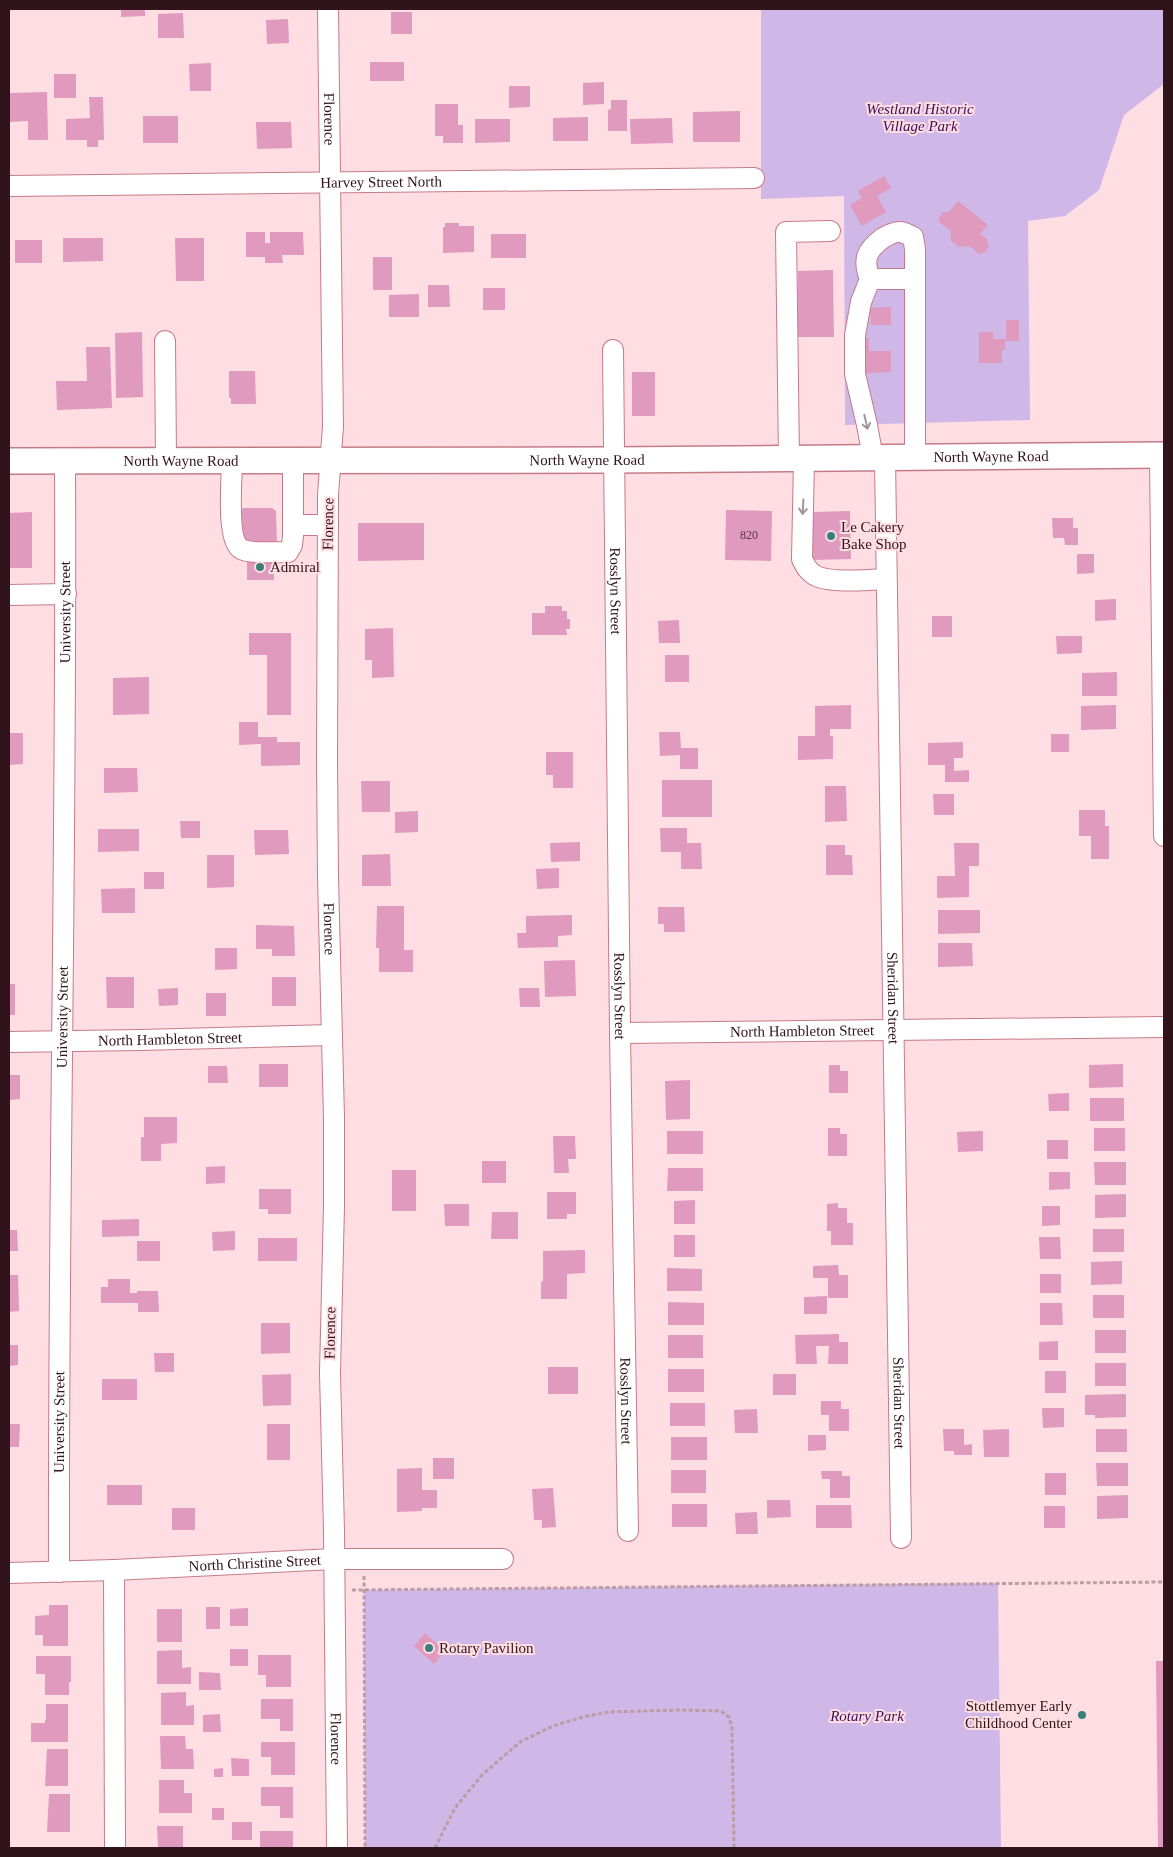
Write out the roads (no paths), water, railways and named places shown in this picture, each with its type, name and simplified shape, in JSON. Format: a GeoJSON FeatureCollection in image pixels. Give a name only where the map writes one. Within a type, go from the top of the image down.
{"type":"FeatureCollection","features":[{"type":"Feature","properties":{"kind":"main road","name":"North Wayne Road"},"geometry":{"type":"LineString","coordinates":[[9,462],[796,459],[1162,455]]}},
{"type":"Feature","properties":{"kind":"street","name":"Florence"},"geometry":{"type":"LineString","coordinates":[[328,9],[333,426],[328,525],[327,770],[334,1118],[330,1373],[337,1848]]}},
{"type":"Feature","properties":{"kind":"street","name":"Harvey Street North"},"geometry":{"type":"LineString","coordinates":[[9,186],[754,178]]}},
{"type":"Feature","properties":{"kind":"street"},"geometry":{"type":"LineString","coordinates":[[830,231],[786,232],[802,559],[806,569],[815,576],[833,580],[886,579]]}},
{"type":"Feature","properties":{"kind":"street"},"geometry":{"type":"LineString","coordinates":[[914,458],[915,279],[915,249],[913,237],[900,232],[888,234],[871,247],[866,258],[866,270],[870,279],[915,279]]}},
{"type":"Feature","properties":{"kind":"street","name":"Sheridan Street"},"geometry":{"type":"LineString","coordinates":[[870,279],[861,302],[855,335],[855,374],[867,425],[879,458],[886,579],[901,1538]]}},
{"type":"Feature","properties":{"kind":"street"},"geometry":{"type":"LineString","coordinates":[[165,341],[166,461]]}},
{"type":"Feature","properties":{"kind":"street","name":"Rosslyn Street"},"geometry":{"type":"LineString","coordinates":[[612,350],[628,1531]]}},
{"type":"Feature","properties":{"kind":"street"},"geometry":{"type":"LineString","coordinates":[[1162,455],[1164,836]]}},
{"type":"Feature","properties":{"kind":"street","name":"University Street"},"geometry":{"type":"LineString","coordinates":[[59,1572],[66,594],[65,461]]}},
{"type":"Feature","properties":{"kind":"street"},"geometry":{"type":"LineString","coordinates":[[232,461],[232,528],[236,545],[242,550],[288,552],[292,545],[293,461]]}},
{"type":"Feature","properties":{"kind":"street"},"geometry":{"type":"LineString","coordinates":[[293,525],[328,525]]}},
{"type":"Feature","properties":{"kind":"street"},"geometry":{"type":"LineString","coordinates":[[9,595],[66,594]]}},
{"type":"Feature","properties":{"kind":"street","name":"North Hambleton Street"},"geometry":{"type":"LineString","coordinates":[[620,1033],[1164,1027]]}},
{"type":"Feature","properties":{"kind":"street","name":"North Hambleton Street"},"geometry":{"type":"LineString","coordinates":[[9,1042],[331,1034]]}},
{"type":"Feature","properties":{"kind":"street","name":"North Christine Street"},"geometry":{"type":"LineString","coordinates":[[9,1572],[114,1570],[334,1559],[502,1559]]}},
{"type":"Feature","properties":{"kind":"street"},"geometry":{"type":"LineString","coordinates":[[114,1570],[115,1848]]}},
{"type":"Feature","properties":{"kind":"place","name":"Le Cakery Bake Shop"},"geometry":{"type":"Point","coordinates":[831,536]}},
{"type":"Feature","properties":{"kind":"place","name":"Admiral"},"geometry":{"type":"Point","coordinates":[260,567]}},
{"type":"Feature","properties":{"kind":"place","name":"Rotary Pavilion"},"geometry":{"type":"Point","coordinates":[429,1648]}},
{"type":"Feature","properties":{"kind":"place","name":"Stottlemyer Early Childhood Center"},"geometry":{"type":"Point","coordinates":[1082,1715]}},
{"type":"Feature","properties":{"kind":"park label","name":"Westland Historic Village Park"},"geometry":{"type":"Point","coordinates":[920,118]}},
{"type":"Feature","properties":{"kind":"park label","name":"Rotary Park"},"geometry":{"type":"Point","coordinates":[867,1716]}}]}
